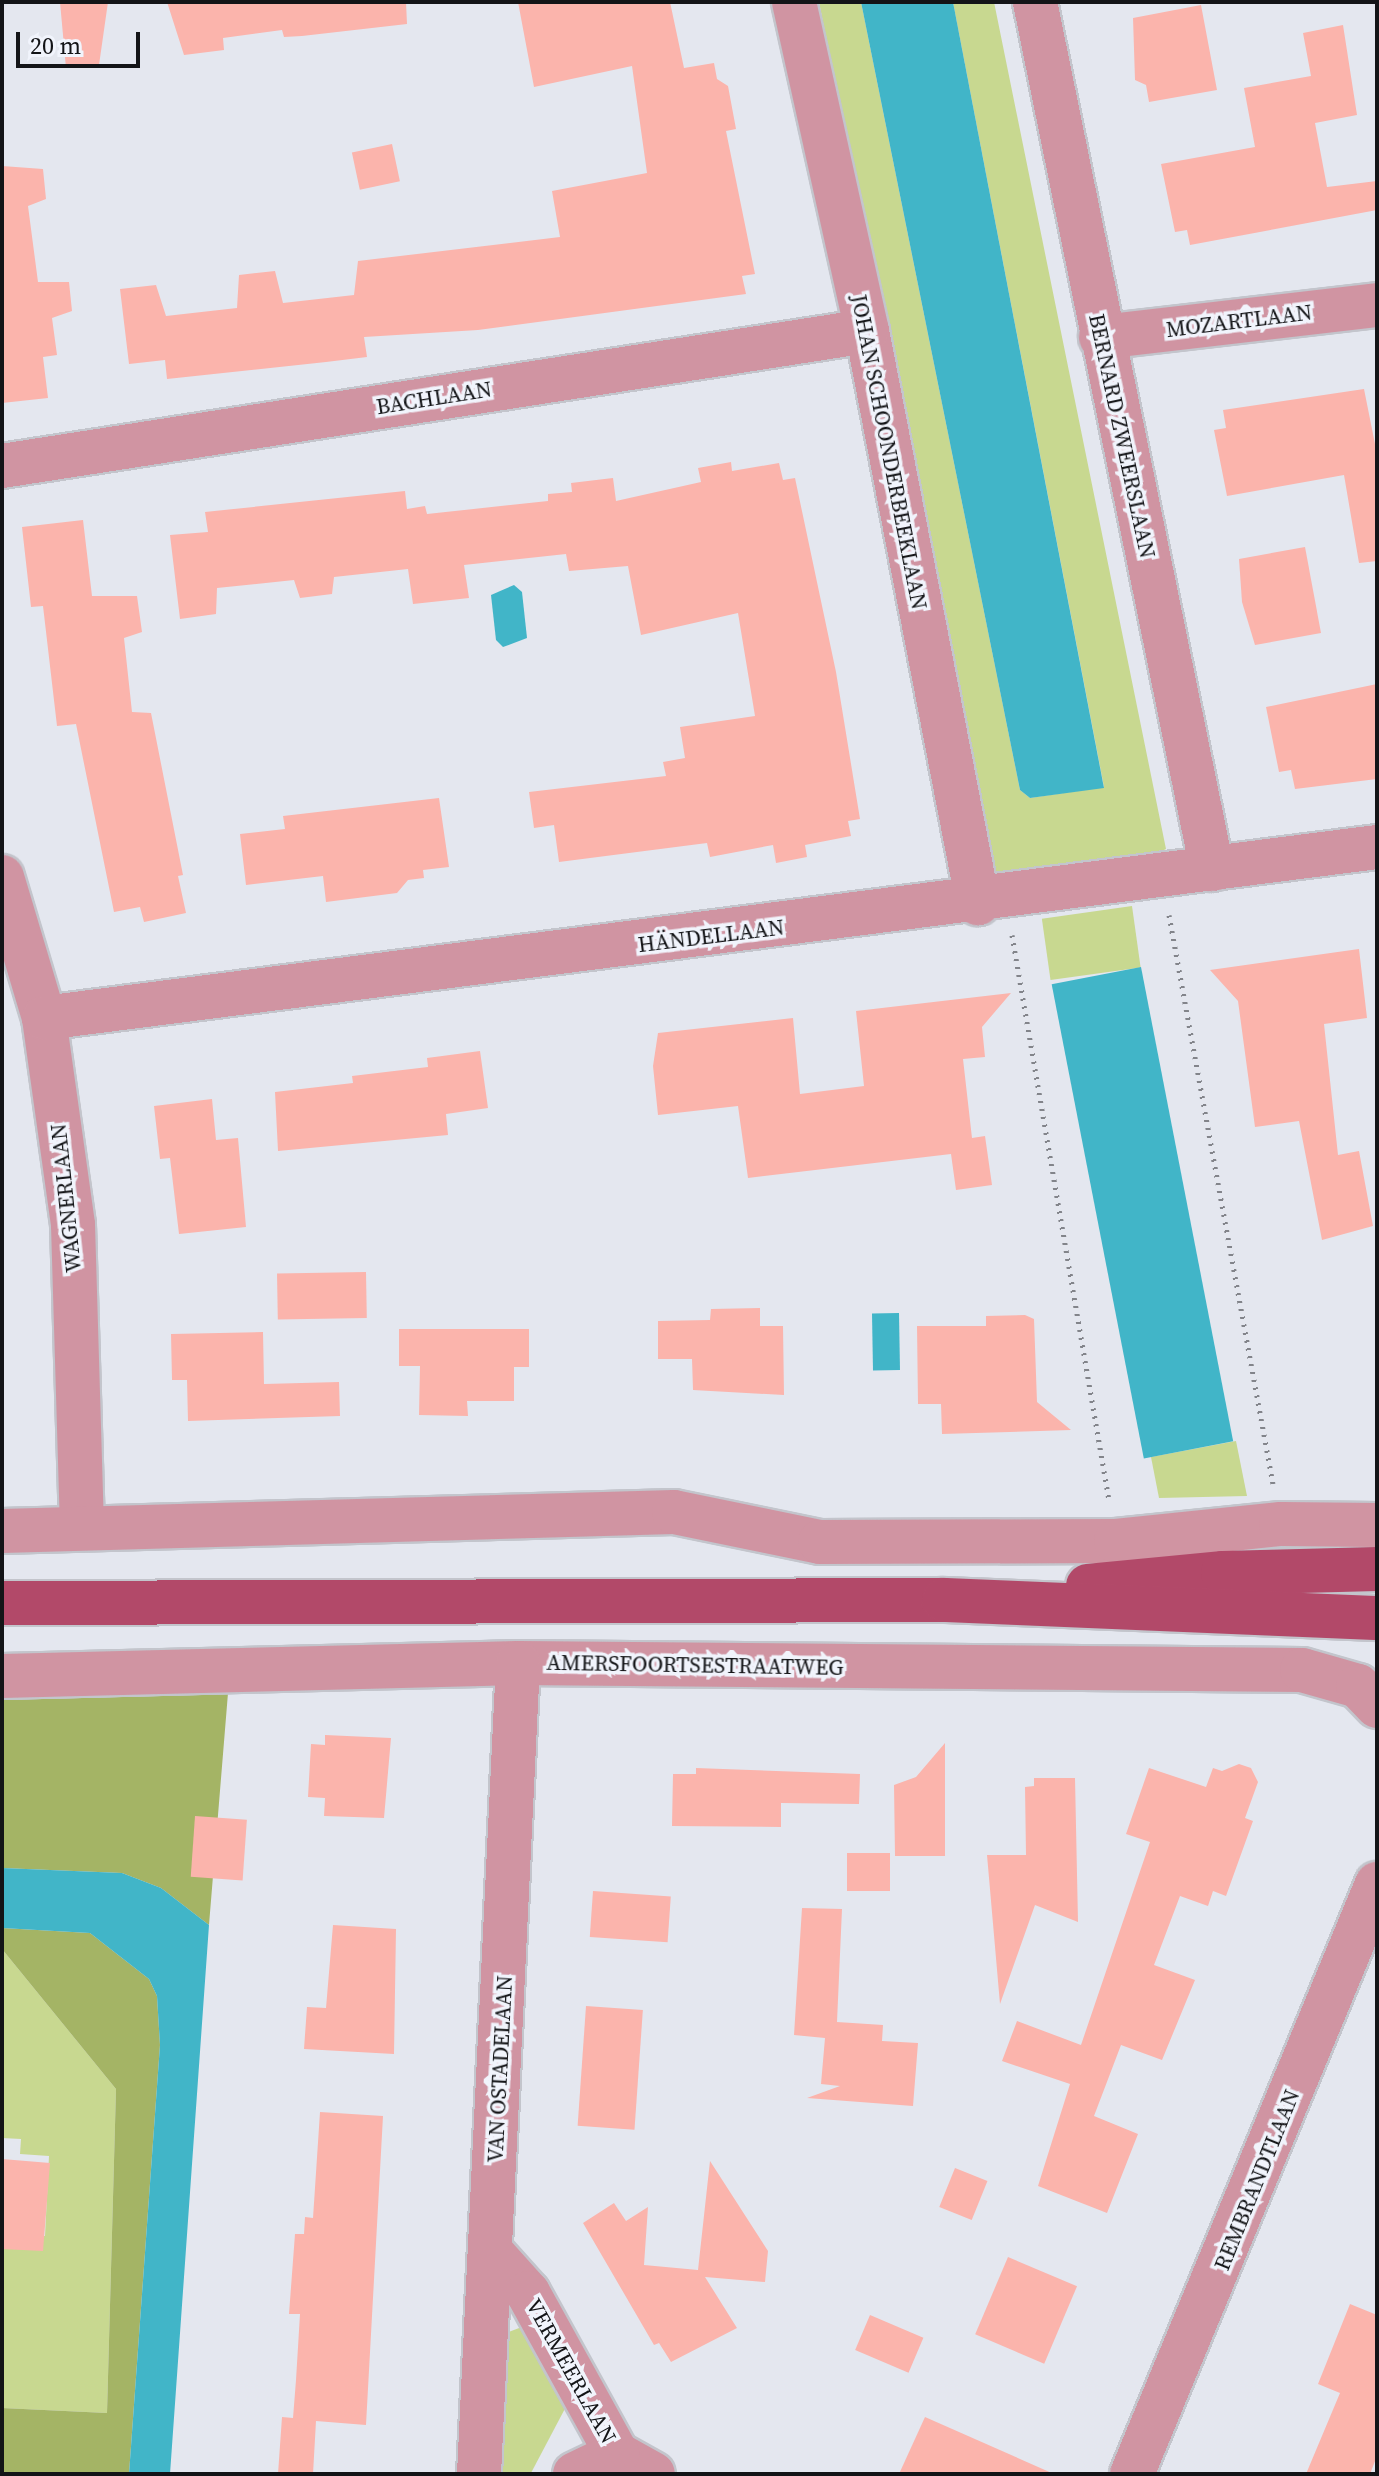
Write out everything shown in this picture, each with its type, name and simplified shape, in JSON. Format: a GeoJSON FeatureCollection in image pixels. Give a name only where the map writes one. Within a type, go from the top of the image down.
{"type":"FeatureCollection","features":[{"type":"Feature","properties":{"kind":"main road"},"geometry":{"type":"LineString","coordinates":[[944,1600],[1223,1573],[1377,1569]]}},
{"type":"Feature","properties":{"kind":"main road"},"geometry":{"type":"LineString","coordinates":[[2,1603],[944,1600],[1377,1618]]}},
{"type":"Feature","properties":{"kind":"street","name":"JOHAN SCHOONDERBEEKLAAN"},"geometry":{"type":"LineString","coordinates":[[794,2],[992,901]]}},
{"type":"Feature","properties":{"kind":"street","name":"BERNARD ZWEERSLAAN"},"geometry":{"type":"LineString","coordinates":[[1035,2],[1212,869]]}},
{"type":"Feature","properties":{"kind":"street","name":"MOZARTLAAN"},"geometry":{"type":"LineString","coordinates":[[1101,337],[1377,305]]}},
{"type":"Feature","properties":{"kind":"street","name":"BACHLAAN"},"geometry":{"type":"LineString","coordinates":[[2,466],[867,331]]}},
{"type":"Feature","properties":{"kind":"street","name":"HÄNDELLAAN"},"geometry":{"type":"LineString","coordinates":[[44,1018],[992,901],[1377,847]]}},
{"type":"Feature","properties":{"kind":"street","name":"WAGNERLAAN"},"geometry":{"type":"LineString","coordinates":[[2,877],[44,1018],[73,1225],[82,1526]]}},
{"type":"Feature","properties":{"kind":"street"},"geometry":{"type":"LineString","coordinates":[[2,1531],[82,1526],[674,1512],[820,1542],[1116,1541],[1281,1524],[1377,1525]]}},
{"type":"Feature","properties":{"kind":"street","name":"AMERSFOORTSESTRAATWEG"},"geometry":{"type":"LineString","coordinates":[[2,1676],[518,1663],[1302,1670],[1358,1686],[1377,1706]]}},
{"type":"Feature","properties":{"kind":"street","name":"VAN OSTADELAAN"},"geometry":{"type":"LineString","coordinates":[[479,2474],[518,1663]]}},
{"type":"Feature","properties":{"kind":"street","name":"REMBRANDTLAAN"},"geometry":{"type":"LineString","coordinates":[[1132,2474],[1377,1884]]}},
{"type":"Feature","properties":{"kind":"street","name":"VERMEERLAAN"},"geometry":{"type":"LineString","coordinates":[[492,2253],[528,2293],[635,2464],[575,2474]]}},
{"type":"Feature","properties":{"kind":"path"},"geometry":{"type":"LineString","coordinates":[[1162,878],[1281,1524]]}},
{"type":"Feature","properties":{"kind":"path"},"geometry":{"type":"LineString","coordinates":[[992,901],[1116,1541]]}},
{"type":"Feature","properties":{"kind":"green space"},"geometry":{"type":"Polygon","coordinates":[[[819,2],[861,2],[1020,790],[1030,798],[1104,787],[953,2],[994,2],[1166,849],[1149,857],[990,875],[819,2]]]}},
{"type":"Feature","properties":{"kind":"green space"},"geometry":{"type":"Polygon","coordinates":[[[1132,906],[1141,967],[1051,980],[1042,919],[1132,906]]]}},
{"type":"Feature","properties":{"kind":"green space"},"geometry":{"type":"Polygon","coordinates":[[[1236,1441],[1247,1496],[1159,1498],[1151,1457],[1236,1441]]]}},
{"type":"Feature","properties":{"kind":"green space"},"geometry":{"type":"Polygon","coordinates":[[[228,1693],[209,1925],[161,1888],[122,1873],[2,1868],[2,1697],[228,1693]]]}},
{"type":"Feature","properties":{"kind":"green space"},"geometry":{"type":"Polygon","coordinates":[[[2,1928],[90,1933],[149,1979],[157,1996],[160,2045],[129,2474],[2,2474],[2,2408],[107,2413],[116,2089],[2,1949],[2,1928]]]}},
{"type":"Feature","properties":{"kind":"green space"},"geometry":{"type":"Polygon","coordinates":[[[2,1949],[116,2089],[107,2413],[2,2408],[2,2234],[45,2236],[49,2156],[20,2154],[21,2139],[2,2138],[2,1949]]]}},
{"type":"Feature","properties":{"kind":"green space"},"geometry":{"type":"Polygon","coordinates":[[[527,2325],[569,2401],[531,2473],[501,2474],[501,2335],[527,2325]]]}},
{"type":"Feature","properties":{"kind":"water"},"geometry":{"type":"Polygon","coordinates":[[[861,2],[953,2],[1104,788],[1030,798],[1020,790],[861,2]]]}},
{"type":"Feature","properties":{"kind":"water"},"geometry":{"type":"Polygon","coordinates":[[[514,585],[522,592],[527,638],[503,647],[496,640],[491,595],[514,585]]]}},
{"type":"Feature","properties":{"kind":"water"},"geometry":{"type":"Polygon","coordinates":[[[1141,967],[1233,1441],[1144,1458],[1052,984],[1141,967]]]}},
{"type":"Feature","properties":{"kind":"water"},"geometry":{"type":"Polygon","coordinates":[[[872,1313],[899,1313],[900,1370],[873,1370],[872,1313]]]}},
{"type":"Feature","properties":{"kind":"water"},"geometry":{"type":"Polygon","coordinates":[[[2,1868],[122,1873],[161,1888],[209,1925],[170,2474],[129,2474],[160,2045],[157,1996],[149,1979],[90,1933],[2,1928],[2,1868]]]}},
{"type":"Feature","properties":{"kind":"building"},"geometry":{"type":"Polygon","coordinates":[[[60,2],[108,2],[99,65],[66,68],[60,2]]]}},
{"type":"Feature","properties":{"kind":"building"},"geometry":{"type":"Polygon","coordinates":[[[167,2],[406,2],[407,24],[302,36],[284,37],[282,30],[223,38],[224,50],[184,55],[167,2]]]}},
{"type":"Feature","properties":{"kind":"building"},"geometry":{"type":"Polygon","coordinates":[[[518,2],[670,2],[684,68],[714,63],[717,79],[728,86],[736,129],[726,131],[755,274],[742,276],[746,294],[478,330],[364,337],[367,357],[326,362],[167,379],[165,360],[129,364],[120,289],[156,285],[166,316],[237,308],[239,275],[275,271],[283,303],[354,295],[358,261],[560,237],[552,191],[647,173],[632,66],[534,87],[518,2]]]}},
{"type":"Feature","properties":{"kind":"building"},"geometry":{"type":"Polygon","coordinates":[[[1201,5],[1217,90],[1149,102],[1146,85],[1135,80],[1133,18],[1201,5]]]}},
{"type":"Feature","properties":{"kind":"building"},"geometry":{"type":"Polygon","coordinates":[[[1343,25],[1357,115],[1315,123],[1327,187],[1377,181],[1377,210],[1190,245],[1187,230],[1175,232],[1161,164],[1255,147],[1244,88],[1311,76],[1303,33],[1343,25]]]}},
{"type":"Feature","properties":{"kind":"building"},"geometry":{"type":"Polygon","coordinates":[[[392,144],[400,181],[360,190],[352,153],[392,144]]]}},
{"type":"Feature","properties":{"kind":"building"},"geometry":{"type":"Polygon","coordinates":[[[2,166],[43,169],[46,199],[28,206],[38,282],[69,282],[72,311],[52,318],[57,355],[43,357],[48,398],[2,403],[2,166]]]}},
{"type":"Feature","properties":{"kind":"building"},"geometry":{"type":"Polygon","coordinates":[[[1364,389],[1377,454],[1377,561],[1359,563],[1344,475],[1227,496],[1214,430],[1226,428],[1223,410],[1364,389]]]}},
{"type":"Feature","properties":{"kind":"building"},"geometry":{"type":"Polygon","coordinates":[[[731,462],[732,471],[779,463],[783,480],[795,478],[836,672],[860,819],[848,821],[851,836],[805,845],[807,857],[776,863],[773,845],[710,857],[707,843],[559,862],[554,825],[534,828],[529,792],[666,776],[663,762],[685,758],[680,727],[755,716],[738,613],[641,635],[628,566],[569,571],[566,554],[464,565],[469,598],[413,604],[408,569],[334,577],[332,594],[300,598],[294,580],[217,588],[216,614],[180,619],[170,535],[208,532],[205,512],[405,491],[407,509],[425,506],[427,514],[548,501],[548,494],[572,492],[571,483],[613,478],[616,501],[701,482],[698,468],[731,462]]]}},
{"type":"Feature","properties":{"kind":"building"},"geometry":{"type":"Polygon","coordinates":[[[83,520],[92,596],[137,596],[142,632],[124,638],[132,712],[151,713],[183,875],[178,876],[186,913],[144,922],[140,907],[114,912],[76,724],[57,726],[43,606],[31,607],[22,527],[83,520]]]}},
{"type":"Feature","properties":{"kind":"building"},"geometry":{"type":"Polygon","coordinates":[[[1305,547],[1321,633],[1255,645],[1242,602],[1239,559],[1305,547]]]}},
{"type":"Feature","properties":{"kind":"building"},"geometry":{"type":"Polygon","coordinates":[[[1377,684],[1377,779],[1295,789],[1291,770],[1279,772],[1266,707],[1377,684]]]}},
{"type":"Feature","properties":{"kind":"building"},"geometry":{"type":"Polygon","coordinates":[[[439,798],[449,867],[423,870],[424,878],[408,880],[397,893],[326,902],[323,876],[246,885],[240,834],[285,829],[283,816],[439,798]]]}},
{"type":"Feature","properties":{"kind":"building"},"geometry":{"type":"Polygon","coordinates":[[[1359,949],[1367,1018],[1324,1024],[1338,1155],[1359,1151],[1373,1226],[1322,1240],[1299,1121],[1255,1127],[1238,1001],[1210,970],[1359,949]]]}},
{"type":"Feature","properties":{"kind":"building"},"geometry":{"type":"Polygon","coordinates":[[[1011,993],[982,1027],[985,1057],[963,1059],[972,1138],[985,1136],[992,1185],[956,1190],[951,1154],[748,1178],[738,1106],[658,1115],[653,1066],[658,1033],[793,1018],[800,1094],[864,1086],[856,1011],[1011,993]]]}},
{"type":"Feature","properties":{"kind":"building"},"geometry":{"type":"Polygon","coordinates":[[[480,1051],[488,1108],[446,1114],[448,1135],[278,1151],[275,1092],[353,1083],[352,1076],[428,1067],[427,1058],[480,1051]]]}},
{"type":"Feature","properties":{"kind":"building"},"geometry":{"type":"Polygon","coordinates":[[[212,1099],[216,1140],[238,1138],[246,1227],[179,1234],[170,1158],[160,1159],[154,1106],[212,1099]]]}},
{"type":"Feature","properties":{"kind":"building"},"geometry":{"type":"Polygon","coordinates":[[[366,1272],[367,1318],[278,1320],[277,1274],[366,1272]]]}},
{"type":"Feature","properties":{"kind":"building"},"geometry":{"type":"Polygon","coordinates":[[[760,1308],[760,1326],[783,1326],[784,1395],[693,1390],[692,1359],[658,1359],[658,1321],[710,1320],[711,1309],[760,1308]]]}},
{"type":"Feature","properties":{"kind":"building"},"geometry":{"type":"Polygon","coordinates":[[[1025,1315],[1034,1319],[1037,1402],[1071,1430],[942,1434],[941,1404],[918,1404],[917,1326],[986,1326],[986,1316],[1025,1315]]]}},
{"type":"Feature","properties":{"kind":"building"},"geometry":{"type":"Polygon","coordinates":[[[399,1329],[529,1329],[529,1367],[514,1367],[514,1401],[467,1401],[468,1416],[419,1415],[420,1366],[399,1366],[399,1329]]]}},
{"type":"Feature","properties":{"kind":"building"},"geometry":{"type":"Polygon","coordinates":[[[263,1332],[264,1384],[339,1382],[340,1416],[188,1421],[187,1380],[172,1380],[171,1334],[263,1332]]]}},
{"type":"Feature","properties":{"kind":"building"},"geometry":{"type":"Polygon","coordinates":[[[325,1735],[391,1738],[384,1818],[324,1816],[325,1798],[308,1797],[311,1744],[325,1745],[325,1735]]]}},
{"type":"Feature","properties":{"kind":"building"},"geometry":{"type":"Polygon","coordinates":[[[945,1743],[945,1856],[895,1856],[894,1785],[916,1777],[945,1743]]]}},
{"type":"Feature","properties":{"kind":"building"},"geometry":{"type":"Polygon","coordinates":[[[1239,1764],[1251,1768],[1258,1782],[1245,1818],[1253,1821],[1226,1896],[1213,1891],[1208,1906],[1180,1896],[1154,1965],[1195,1980],[1162,2060],[1121,2045],[1094,2116],[1138,2134],[1107,2213],[1038,2186],[1070,2084],[1002,2061],[1017,2021],[1081,2045],[1150,1842],[1126,1834],[1149,1768],[1206,1787],[1213,1768],[1222,1771],[1239,1764]]]}},
{"type":"Feature","properties":{"kind":"building"},"geometry":{"type":"Polygon","coordinates":[[[696,1768],[860,1774],[859,1804],[781,1803],[781,1827],[672,1826],[673,1774],[696,1774],[696,1768]]]}},
{"type":"Feature","properties":{"kind":"building"},"geometry":{"type":"Polygon","coordinates":[[[1034,1778],[1075,1778],[1078,1922],[1035,1905],[1000,2004],[987,1855],[1026,1855],[1025,1787],[1034,1786],[1034,1778]]]}},
{"type":"Feature","properties":{"kind":"building"},"geometry":{"type":"Polygon","coordinates":[[[195,1816],[247,1820],[243,1880],[191,1877],[195,1816]]]}},
{"type":"Feature","properties":{"kind":"building"},"geometry":{"type":"Polygon","coordinates":[[[847,1853],[890,1853],[890,1891],[847,1891],[847,1853]]]}},
{"type":"Feature","properties":{"kind":"building"},"geometry":{"type":"Polygon","coordinates":[[[593,1891],[671,1896],[668,1942],[590,1937],[593,1891]]]}},
{"type":"Feature","properties":{"kind":"building"},"geometry":{"type":"Polygon","coordinates":[[[802,1908],[842,1909],[837,2022],[883,2025],[882,2041],[918,2043],[913,2106],[807,2098],[840,2086],[821,2084],[825,2038],[794,2035],[802,1908]]]}},
{"type":"Feature","properties":{"kind":"building"},"geometry":{"type":"Polygon","coordinates":[[[333,1925],[396,1929],[394,2054],[304,2049],[307,2007],[326,2008],[333,1925]]]}},
{"type":"Feature","properties":{"kind":"building"},"geometry":{"type":"Polygon","coordinates":[[[586,2006],[643,2010],[634,2130],[578,2126],[586,2006]]]}},
{"type":"Feature","properties":{"kind":"building"},"geometry":{"type":"Polygon","coordinates":[[[320,2112],[383,2116],[366,2425],[316,2421],[313,2474],[278,2474],[282,2417],[293,2418],[296,2380],[300,2314],[289,2314],[295,2234],[304,2234],[305,2217],[313,2218],[320,2112]]]}},
{"type":"Feature","properties":{"kind":"building"},"geometry":{"type":"Polygon","coordinates":[[[2,2159],[50,2163],[43,2251],[2,2249],[2,2159]]]}},
{"type":"Feature","properties":{"kind":"building"},"geometry":{"type":"Polygon","coordinates":[[[710,2161],[768,2251],[765,2282],[705,2277],[737,2328],[671,2362],[659,2343],[654,2345],[583,2223],[614,2203],[626,2221],[648,2207],[644,2265],[698,2270],[710,2161]]]}},
{"type":"Feature","properties":{"kind":"building"},"geometry":{"type":"Polygon","coordinates":[[[955,2168],[987,2181],[972,2220],[939,2207],[955,2168]]]}},
{"type":"Feature","properties":{"kind":"building"},"geometry":{"type":"Polygon","coordinates":[[[1008,2257],[1077,2286],[1044,2364],[975,2334],[1008,2257]]]}},
{"type":"Feature","properties":{"kind":"building"},"geometry":{"type":"Polygon","coordinates":[[[1350,2304],[1377,2315],[1377,2456],[1370,2474],[1306,2474],[1340,2393],[1318,2384],[1350,2304]]]}},
{"type":"Feature","properties":{"kind":"building"},"geometry":{"type":"Polygon","coordinates":[[[870,2315],[923,2338],[909,2373],[855,2350],[870,2315]]]}},
{"type":"Feature","properties":{"kind":"building"},"geometry":{"type":"Polygon","coordinates":[[[925,2417],[1054,2474],[899,2474],[925,2417]]]}}]}
